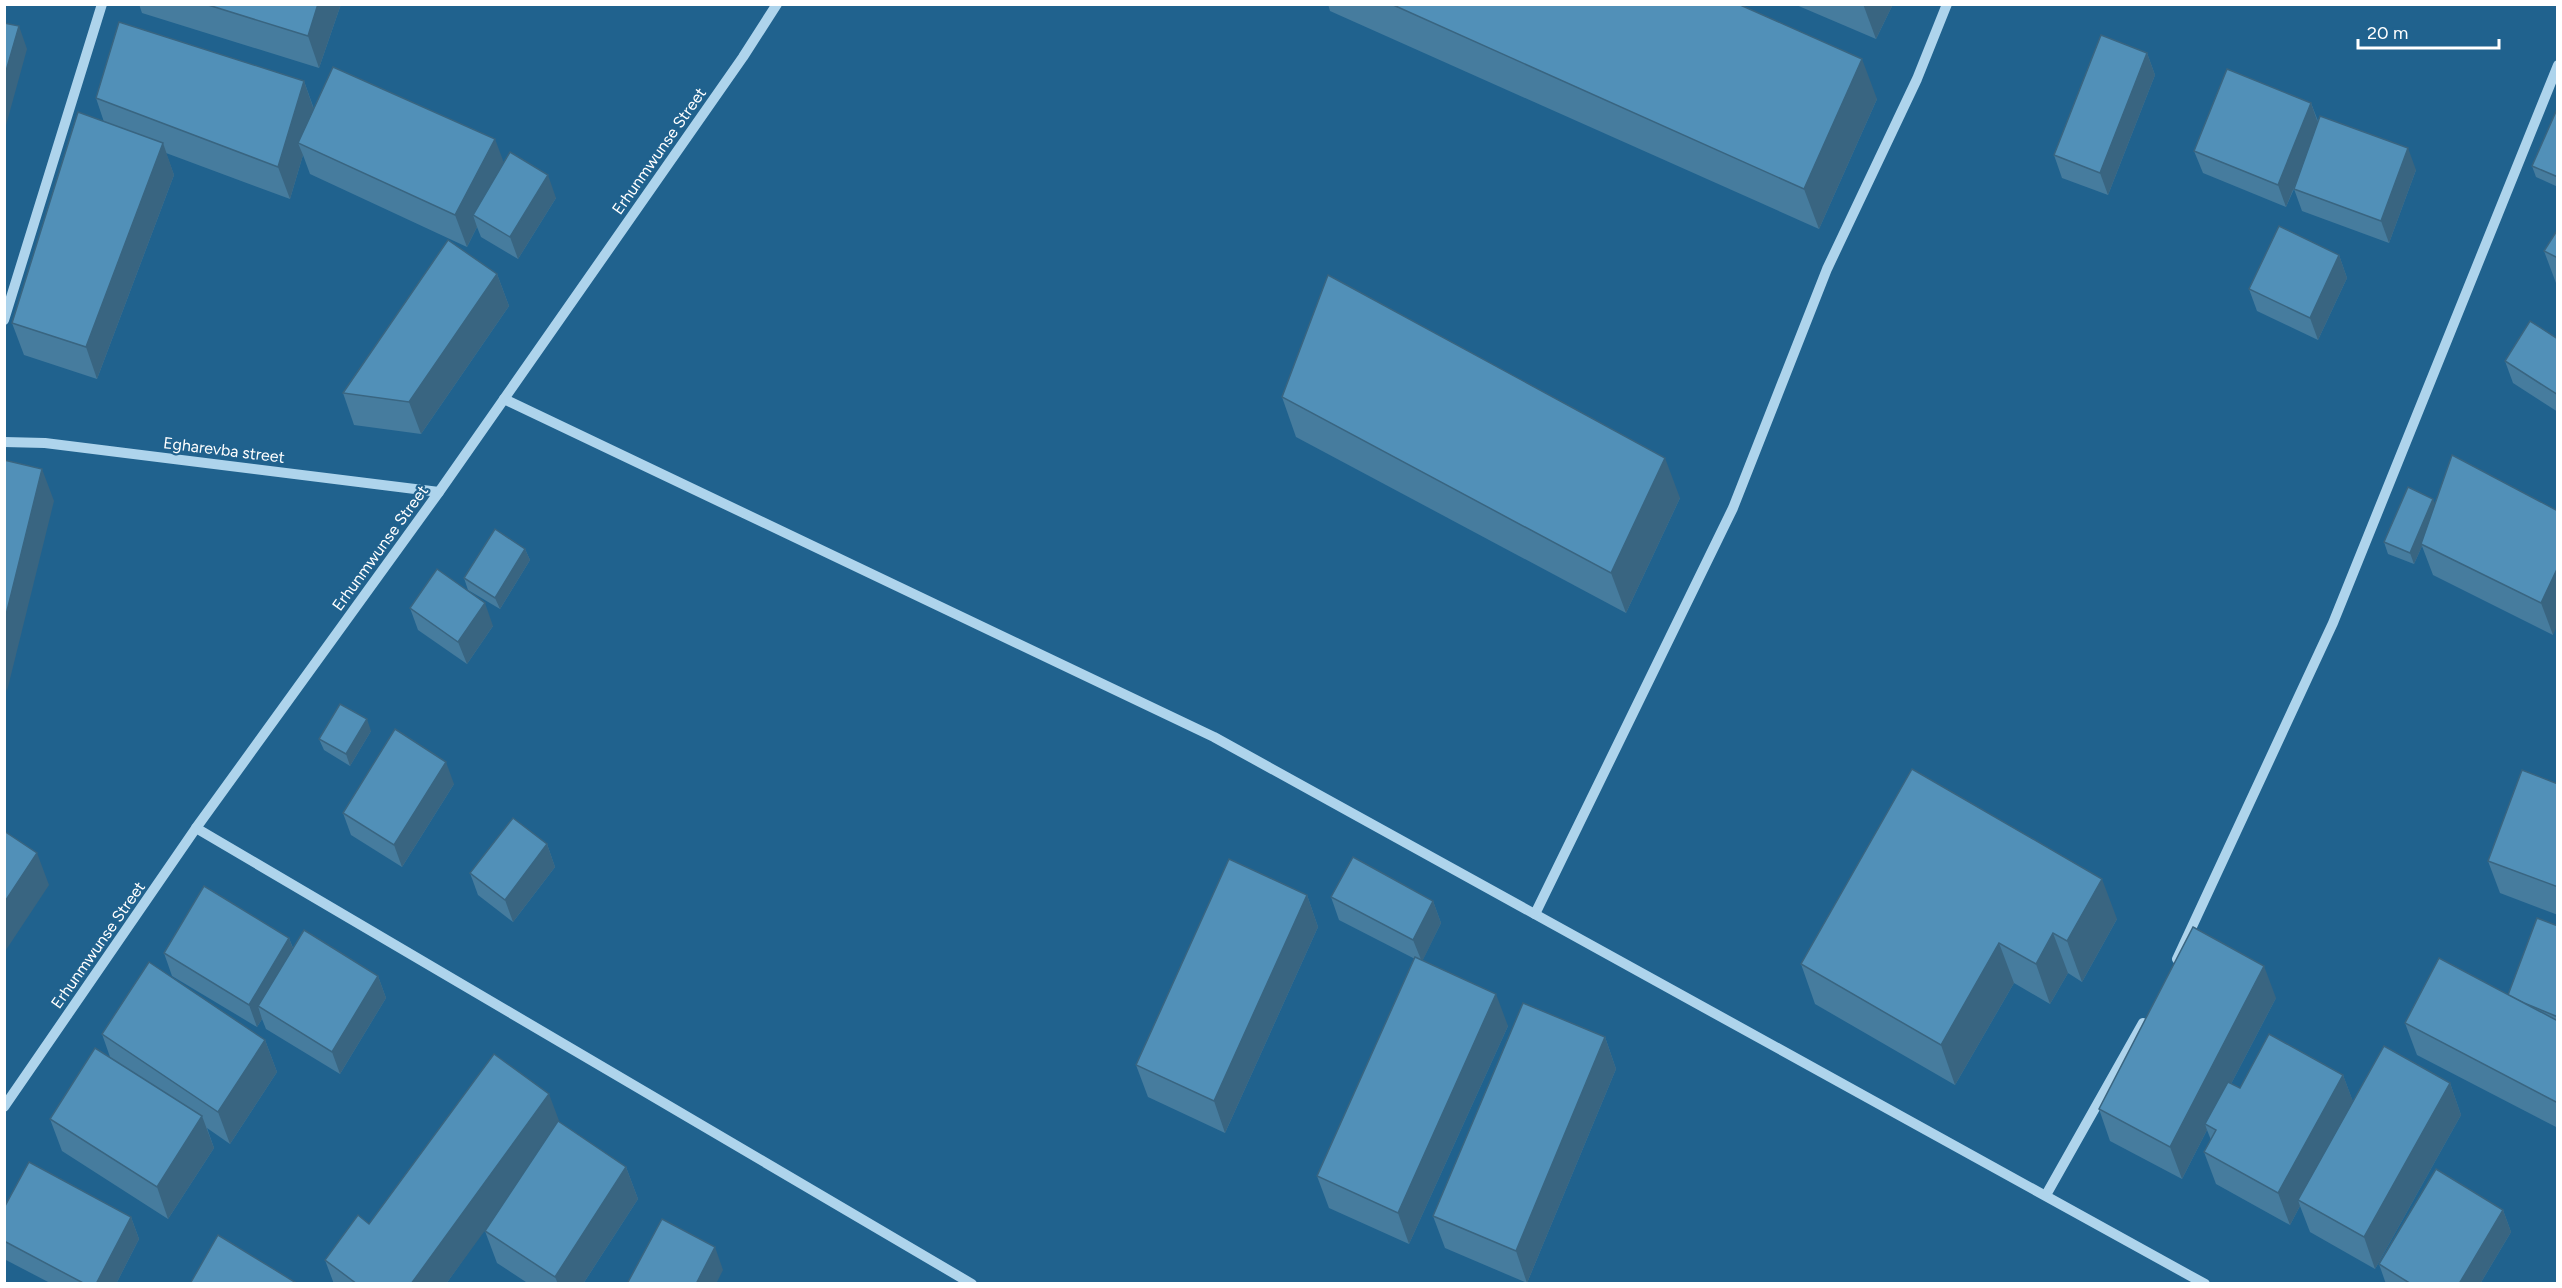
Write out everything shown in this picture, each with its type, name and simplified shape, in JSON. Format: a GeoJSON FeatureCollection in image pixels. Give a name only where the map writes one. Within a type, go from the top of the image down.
{"type":"FeatureCollection","features":[{"type":"Feature","properties":{"kind":"street"},"geometry":{"type":"LineString","coordinates":[[4,320],[102,4]]}},
{"type":"Feature","properties":{"kind":"street","name":"Erhunmwunse Street"},"geometry":{"type":"LineString","coordinates":[[4,1107],[196,828],[439,492],[743,57],[777,4]]}},
{"type":"Feature","properties":{"kind":"street"},"geometry":{"type":"LineString","coordinates":[[1535,914],[1733,508],[1827,269],[1917,79],[1947,4]]}},
{"type":"Feature","properties":{"kind":"street"},"geometry":{"type":"LineString","coordinates":[[2173,966],[2333,623],[2558,65]]}},
{"type":"Feature","properties":{"kind":"street"},"geometry":{"type":"LineString","coordinates":[[504,399],[1214,736],[2205,1284]]}},
{"type":"Feature","properties":{"kind":"street","name":"Egharevba street"},"geometry":{"type":"LineString","coordinates":[[4,442],[45,443],[439,492]]}},
{"type":"Feature","properties":{"kind":"street"},"geometry":{"type":"LineString","coordinates":[[196,828],[972,1284]]}},
{"type":"Feature","properties":{"kind":"street"},"geometry":{"type":"LineString","coordinates":[[2046,1195],[2152,1009]]}},
{"type":"Feature","properties":{"kind":"building"},"geometry":{"type":"Polygon","coordinates":[[[205,4],[318,4],[308,36],[205,4]]]}},
{"type":"Feature","properties":{"kind":"building"},"geometry":{"type":"Polygon","coordinates":[[[1391,4],[1738,4],[1862,59],[1804,189],[1391,4]]]}},
{"type":"Feature","properties":{"kind":"building"},"geometry":{"type":"Polygon","coordinates":[[[119,22],[304,81],[278,167],[96,98],[119,22]]]}},
{"type":"Feature","properties":{"kind":"building"},"geometry":{"type":"Polygon","coordinates":[[[4,23],[19,26],[4,78],[4,23]]]}},
{"type":"Feature","properties":{"kind":"building"},"geometry":{"type":"Polygon","coordinates":[[[2101,35],[2147,53],[2100,173],[2054,155],[2101,35]]]}},
{"type":"Feature","properties":{"kind":"building"},"geometry":{"type":"Polygon","coordinates":[[[333,67],[495,139],[455,215],[298,143],[333,67]]]}},
{"type":"Feature","properties":{"kind":"building"},"geometry":{"type":"Polygon","coordinates":[[[2227,69],[2311,103],[2278,185],[2194,151],[2227,69]]]}},
{"type":"Feature","properties":{"kind":"building"},"geometry":{"type":"Polygon","coordinates":[[[2558,107],[2558,177],[2532,166],[2558,107]]]}},
{"type":"Feature","properties":{"kind":"building"},"geometry":{"type":"Polygon","coordinates":[[[78,112],[163,143],[86,347],[12,323],[78,112]]]}},
{"type":"Feature","properties":{"kind":"building"},"geometry":{"type":"Polygon","coordinates":[[[2320,116],[2408,148],[2381,221],[2294,189],[2320,116]]]}},
{"type":"Feature","properties":{"kind":"building"},"geometry":{"type":"Polygon","coordinates":[[[510,152],[548,175],[510,237],[473,215],[510,152]]]}},
{"type":"Feature","properties":{"kind":"building"},"geometry":{"type":"Polygon","coordinates":[[[2279,226],[2339,255],[2310,318],[2249,289],[2279,226]]]}},
{"type":"Feature","properties":{"kind":"building"},"geometry":{"type":"Polygon","coordinates":[[[2558,229],[2558,258],[2544,251],[2558,229]]]}},
{"type":"Feature","properties":{"kind":"building"},"geometry":{"type":"Polygon","coordinates":[[[448,240],[497,274],[409,402],[343,393],[448,240]]]}},
{"type":"Feature","properties":{"kind":"building"},"geometry":{"type":"Polygon","coordinates":[[[1328,275],[1665,458],[1611,573],[1282,397],[1328,275]]]}},
{"type":"Feature","properties":{"kind":"building"},"geometry":{"type":"Polygon","coordinates":[[[2530,321],[2558,339],[2558,395],[2505,361],[2530,321]]]}},
{"type":"Feature","properties":{"kind":"building"},"geometry":{"type":"Polygon","coordinates":[[[2452,455],[2558,511],[2558,567],[2541,603],[2421,544],[2452,455]]]}},
{"type":"Feature","properties":{"kind":"building"},"geometry":{"type":"Polygon","coordinates":[[[4,460],[42,469],[4,623],[4,460]]]}},
{"type":"Feature","properties":{"kind":"building"},"geometry":{"type":"Polygon","coordinates":[[[2408,487],[2433,499],[2410,553],[2384,542],[2408,487]]]}},
{"type":"Feature","properties":{"kind":"building"},"geometry":{"type":"Polygon","coordinates":[[[495,529],[525,549],[495,598],[464,578],[495,529]]]}},
{"type":"Feature","properties":{"kind":"building"},"geometry":{"type":"Polygon","coordinates":[[[437,569],[485,603],[458,642],[410,608],[437,569]]]}},
{"type":"Feature","properties":{"kind":"building"},"geometry":{"type":"Polygon","coordinates":[[[340,704],[367,719],[346,754],[319,739],[340,704]]]}},
{"type":"Feature","properties":{"kind":"building"},"geometry":{"type":"Polygon","coordinates":[[[395,729],[446,762],[394,845],[343,813],[395,729]]]}},
{"type":"Feature","properties":{"kind":"building"},"geometry":{"type":"Polygon","coordinates":[[[1912,769],[2102,879],[2067,941],[2053,933],[2036,964],[1999,943],[1941,1045],[1801,964],[1912,769]]]}},
{"type":"Feature","properties":{"kind":"building"},"geometry":{"type":"Polygon","coordinates":[[[2522,770],[2558,784],[2558,887],[2488,861],[2522,770]]]}},
{"type":"Feature","properties":{"kind":"building"},"geometry":{"type":"Polygon","coordinates":[[[513,818],[547,844],[505,900],[470,873],[513,818]]]}},
{"type":"Feature","properties":{"kind":"building"},"geometry":{"type":"Polygon","coordinates":[[[4,831],[37,853],[4,903],[4,831]]]}},
{"type":"Feature","properties":{"kind":"building"},"geometry":{"type":"Polygon","coordinates":[[[1353,857],[1433,901],[1413,940],[1331,897],[1353,857]]]}},
{"type":"Feature","properties":{"kind":"building"},"geometry":{"type":"Polygon","coordinates":[[[1229,859],[1307,895],[1214,1101],[1136,1065],[1229,859]]]}},
{"type":"Feature","properties":{"kind":"building"},"geometry":{"type":"Polygon","coordinates":[[[204,886],[289,938],[249,1005],[164,953],[204,886]]]}},
{"type":"Feature","properties":{"kind":"building"},"geometry":{"type":"Polygon","coordinates":[[[2537,918],[2558,926],[2558,1017],[2508,995],[2537,918]]]}},
{"type":"Feature","properties":{"kind":"building"},"geometry":{"type":"Polygon","coordinates":[[[2193,927],[2264,966],[2170,1147],[2099,1109],[2193,927]]]}},
{"type":"Feature","properties":{"kind":"building"},"geometry":{"type":"Polygon","coordinates":[[[304,930],[378,976],[332,1052],[258,1006],[304,930]]]}},
{"type":"Feature","properties":{"kind":"building"},"geometry":{"type":"Polygon","coordinates":[[[1415,957],[1496,994],[1398,1213],[1317,1176],[1415,957]]]}},
{"type":"Feature","properties":{"kind":"building"},"geometry":{"type":"Polygon","coordinates":[[[2439,958],[2558,1021],[2558,1103],[2405,1023],[2439,958]]]}},
{"type":"Feature","properties":{"kind":"building"},"geometry":{"type":"Polygon","coordinates":[[[149,962],[265,1040],[218,1112],[102,1034],[149,962]]]}},
{"type":"Feature","properties":{"kind":"building"},"geometry":{"type":"Polygon","coordinates":[[[1523,1003],[1605,1037],[1516,1251],[1433,1216],[1523,1003]]]}},
{"type":"Feature","properties":{"kind":"building"},"geometry":{"type":"Polygon","coordinates":[[[2269,1034],[2343,1075],[2278,1193],[2204,1152],[2216,1130],[2205,1124],[2228,1082],[2240,1088],[2269,1034]]]}},
{"type":"Feature","properties":{"kind":"building"},"geometry":{"type":"Polygon","coordinates":[[[2384,1046],[2450,1083],[2364,1237],[2298,1200],[2384,1046]]]}},
{"type":"Feature","properties":{"kind":"building"},"geometry":{"type":"Polygon","coordinates":[[[95,1048],[202,1116],[157,1187],[50,1119],[95,1048]]]}},
{"type":"Feature","properties":{"kind":"building"},"geometry":{"type":"Polygon","coordinates":[[[494,1054],[549,1094],[411,1284],[357,1284],[325,1260],[358,1215],[369,1224],[494,1054]]]}},
{"type":"Feature","properties":{"kind":"building"},"geometry":{"type":"Polygon","coordinates":[[[558,1121],[626,1167],[555,1277],[485,1231],[558,1121]]]}},
{"type":"Feature","properties":{"kind":"building"},"geometry":{"type":"Polygon","coordinates":[[[29,1162],[131,1217],[96,1284],[85,1284],[4,1241],[4,1208],[29,1162]]]}},
{"type":"Feature","properties":{"kind":"building"},"geometry":{"type":"Polygon","coordinates":[[[2436,1169],[2503,1210],[2459,1284],[2411,1284],[2379,1264],[2436,1169]]]}},
{"type":"Feature","properties":{"kind":"building"},"geometry":{"type":"Polygon","coordinates":[[[662,1219],[715,1247],[696,1284],[627,1284],[662,1219]]]}},
{"type":"Feature","properties":{"kind":"building"},"geometry":{"type":"Polygon","coordinates":[[[218,1235],[298,1284],[190,1284],[218,1235]]]}}]}
